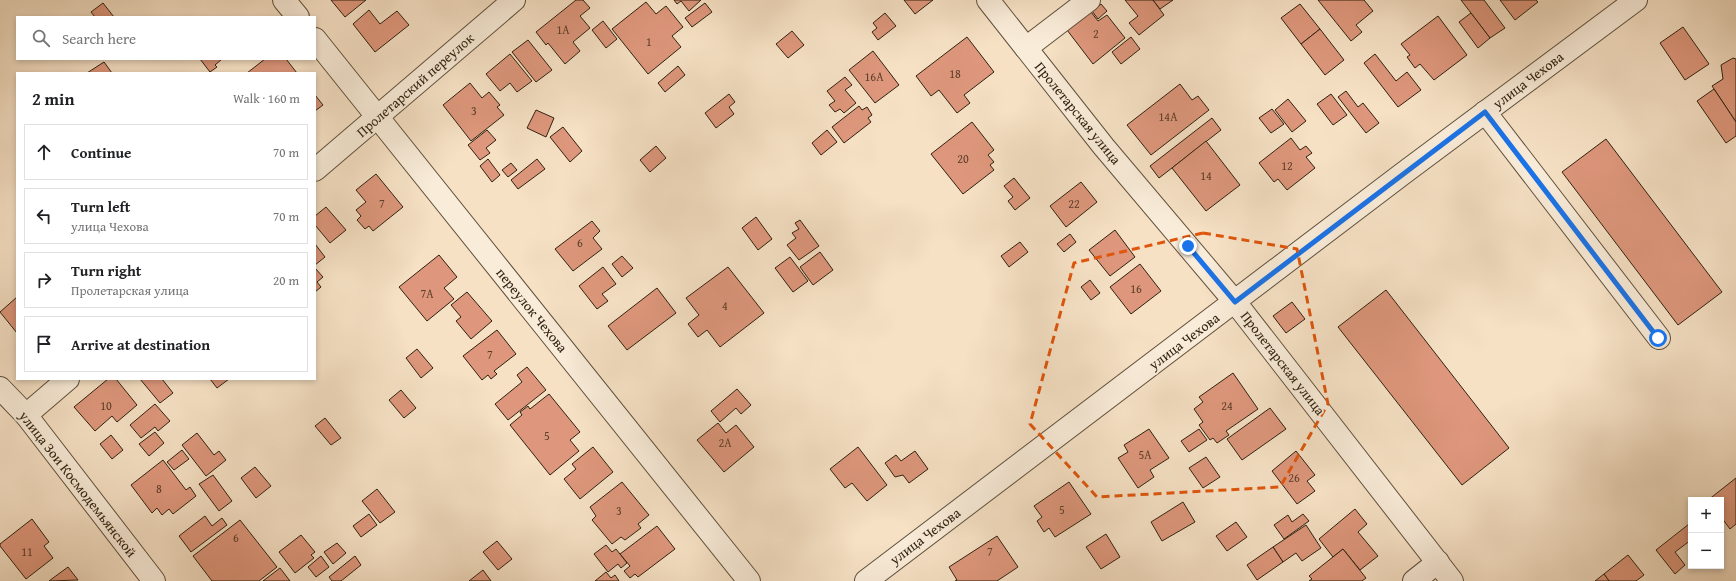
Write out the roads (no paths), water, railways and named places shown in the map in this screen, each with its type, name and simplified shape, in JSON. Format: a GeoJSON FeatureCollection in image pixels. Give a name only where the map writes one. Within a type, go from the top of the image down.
{"type":"FeatureCollection","features":[{"type":"Feature","properties":{"kind":"street"},"geometry":{"type":"LineString","coordinates":[[284,0],[297,16]]}},
{"type":"Feature","properties":{"kind":"street","name":"Пролетарский переулок"},"geometry":{"type":"LineString","coordinates":[[316,169],[514,0]]}},
{"type":"Feature","properties":{"kind":"street","name":"Пролетарская улица"},"geometry":{"type":"LineString","coordinates":[[988,0],[1104,147],[1235,302],[1452,581]]}},
{"type":"Feature","properties":{"kind":"street"},"geometry":{"type":"LineString","coordinates":[[1026,48],[1089,0]]}},
{"type":"Feature","properties":{"kind":"street","name":"улица Чехова"},"geometry":{"type":"LineString","coordinates":[[866,581],[1485,112],[1636,0]]}},
{"type":"Feature","properties":{"kind":"street","name":"переулок Чехова"},"geometry":{"type":"LineString","coordinates":[[316,40],[749,581]]}},
{"type":"Feature","properties":{"kind":"street"},"geometry":{"type":"LineString","coordinates":[[1485,112],[1658,338]]}},
{"type":"Feature","properties":{"kind":"street"},"geometry":{"type":"LineString","coordinates":[[26,415],[67,380]]}},
{"type":"Feature","properties":{"kind":"street","name":"улица Зои Космодемьянской"},"geometry":{"type":"LineString","coordinates":[[0,388],[26,415],[154,581]]}},
{"type":"Feature","properties":{"kind":"street"},"geometry":{"type":"LineString","coordinates":[[1414,581],[1438,562]]}}]}
